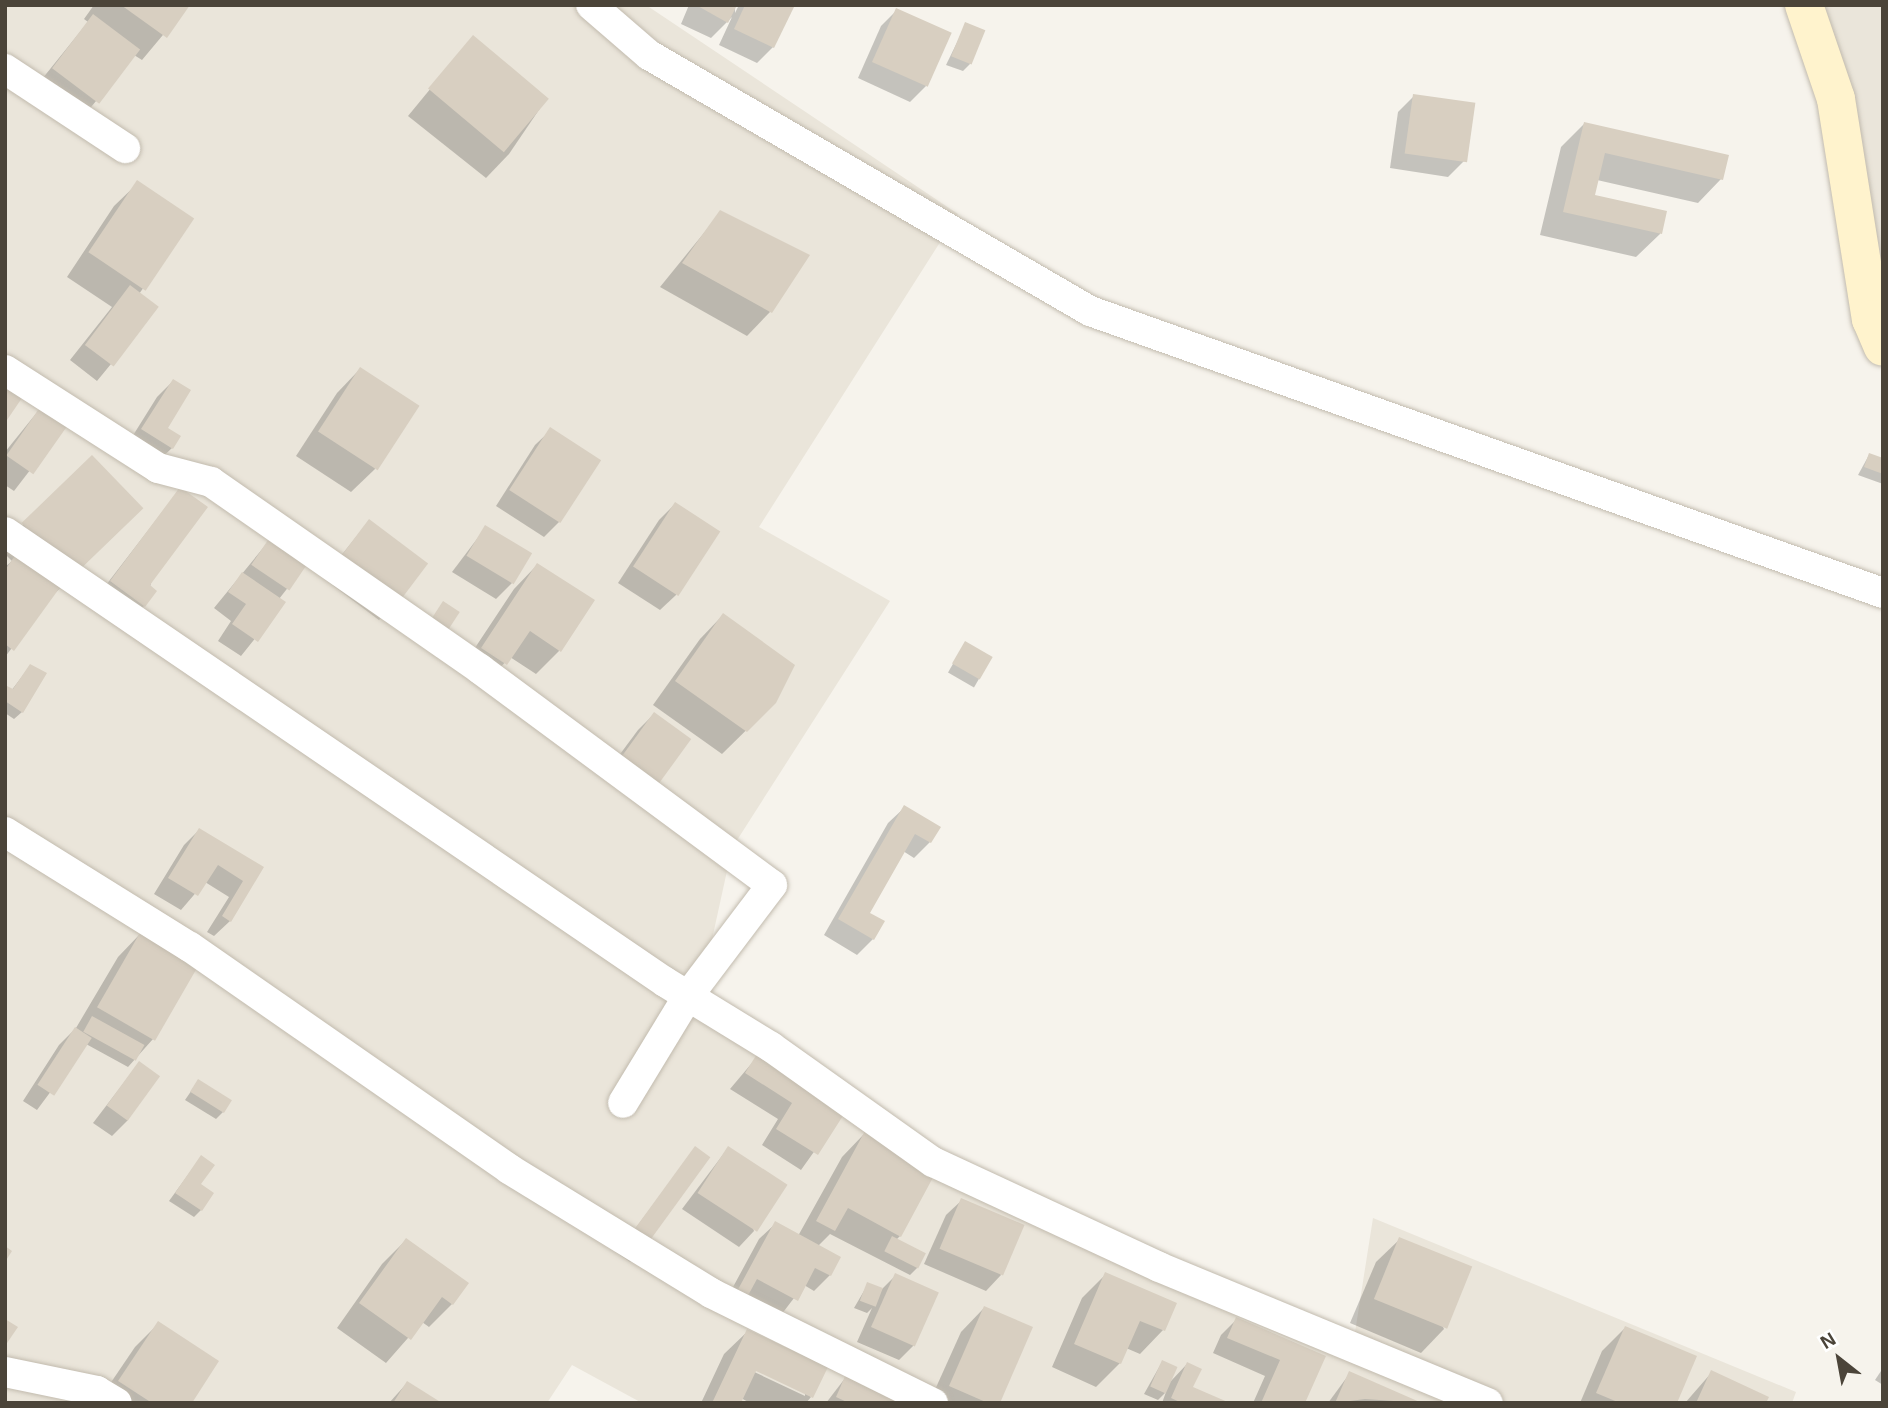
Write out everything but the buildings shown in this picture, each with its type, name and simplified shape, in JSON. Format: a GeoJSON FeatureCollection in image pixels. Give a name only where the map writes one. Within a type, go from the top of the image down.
{"type":"FeatureCollection","features":[{"type":"Feature","properties":{"kind":"street"},"geometry":{"type":"LineString","coordinates":[[591,5],[649,55],[1090,311],[1883,593]]}},
{"type":"Feature","properties":{"kind":"street"},"geometry":{"type":"LineString","coordinates":[[1804,5],[1836,100],[1871,319],[1883,346]]}},
{"type":"Feature","properties":{"kind":"street"},"geometry":{"type":"LineString","coordinates":[[5,69],[125,148]]}},
{"type":"Feature","properties":{"kind":"street"},"geometry":{"type":"LineString","coordinates":[[5,370],[158,468],[211,482],[480,669],[772,885],[688,996],[624,1103]]}},
{"type":"Feature","properties":{"kind":"street"},"geometry":{"type":"LineString","coordinates":[[5,531],[688,996],[771,1047],[933,1162],[1159,1267],[1488,1403]]}},
{"type":"Feature","properties":{"kind":"street"},"geometry":{"type":"LineString","coordinates":[[5,832],[190,947],[509,1169],[711,1293],[933,1403]]}},
{"type":"Feature","properties":{"kind":"street"},"geometry":{"type":"LineString","coordinates":[[5,1371],[97,1391],[117,1403]]}},
{"type":"Feature","properties":{"kind":"shaded area"},"geometry":{"type":"Polygon","coordinates":[[[5,5],[646,5],[958,214],[759,527],[890,601],[732,848],[697,1008],[959,1167],[1353,1345],[1373,1218],[1796,1392],[1792,1403],[642,1403],[572,1365],[547,1403],[5,1403],[5,5]]]}},
{"type":"Feature","properties":{"kind":"shaded area"},"geometry":{"type":"Polygon","coordinates":[[[1804,5],[1883,5],[1883,347],[1804,5]]]}}]}
